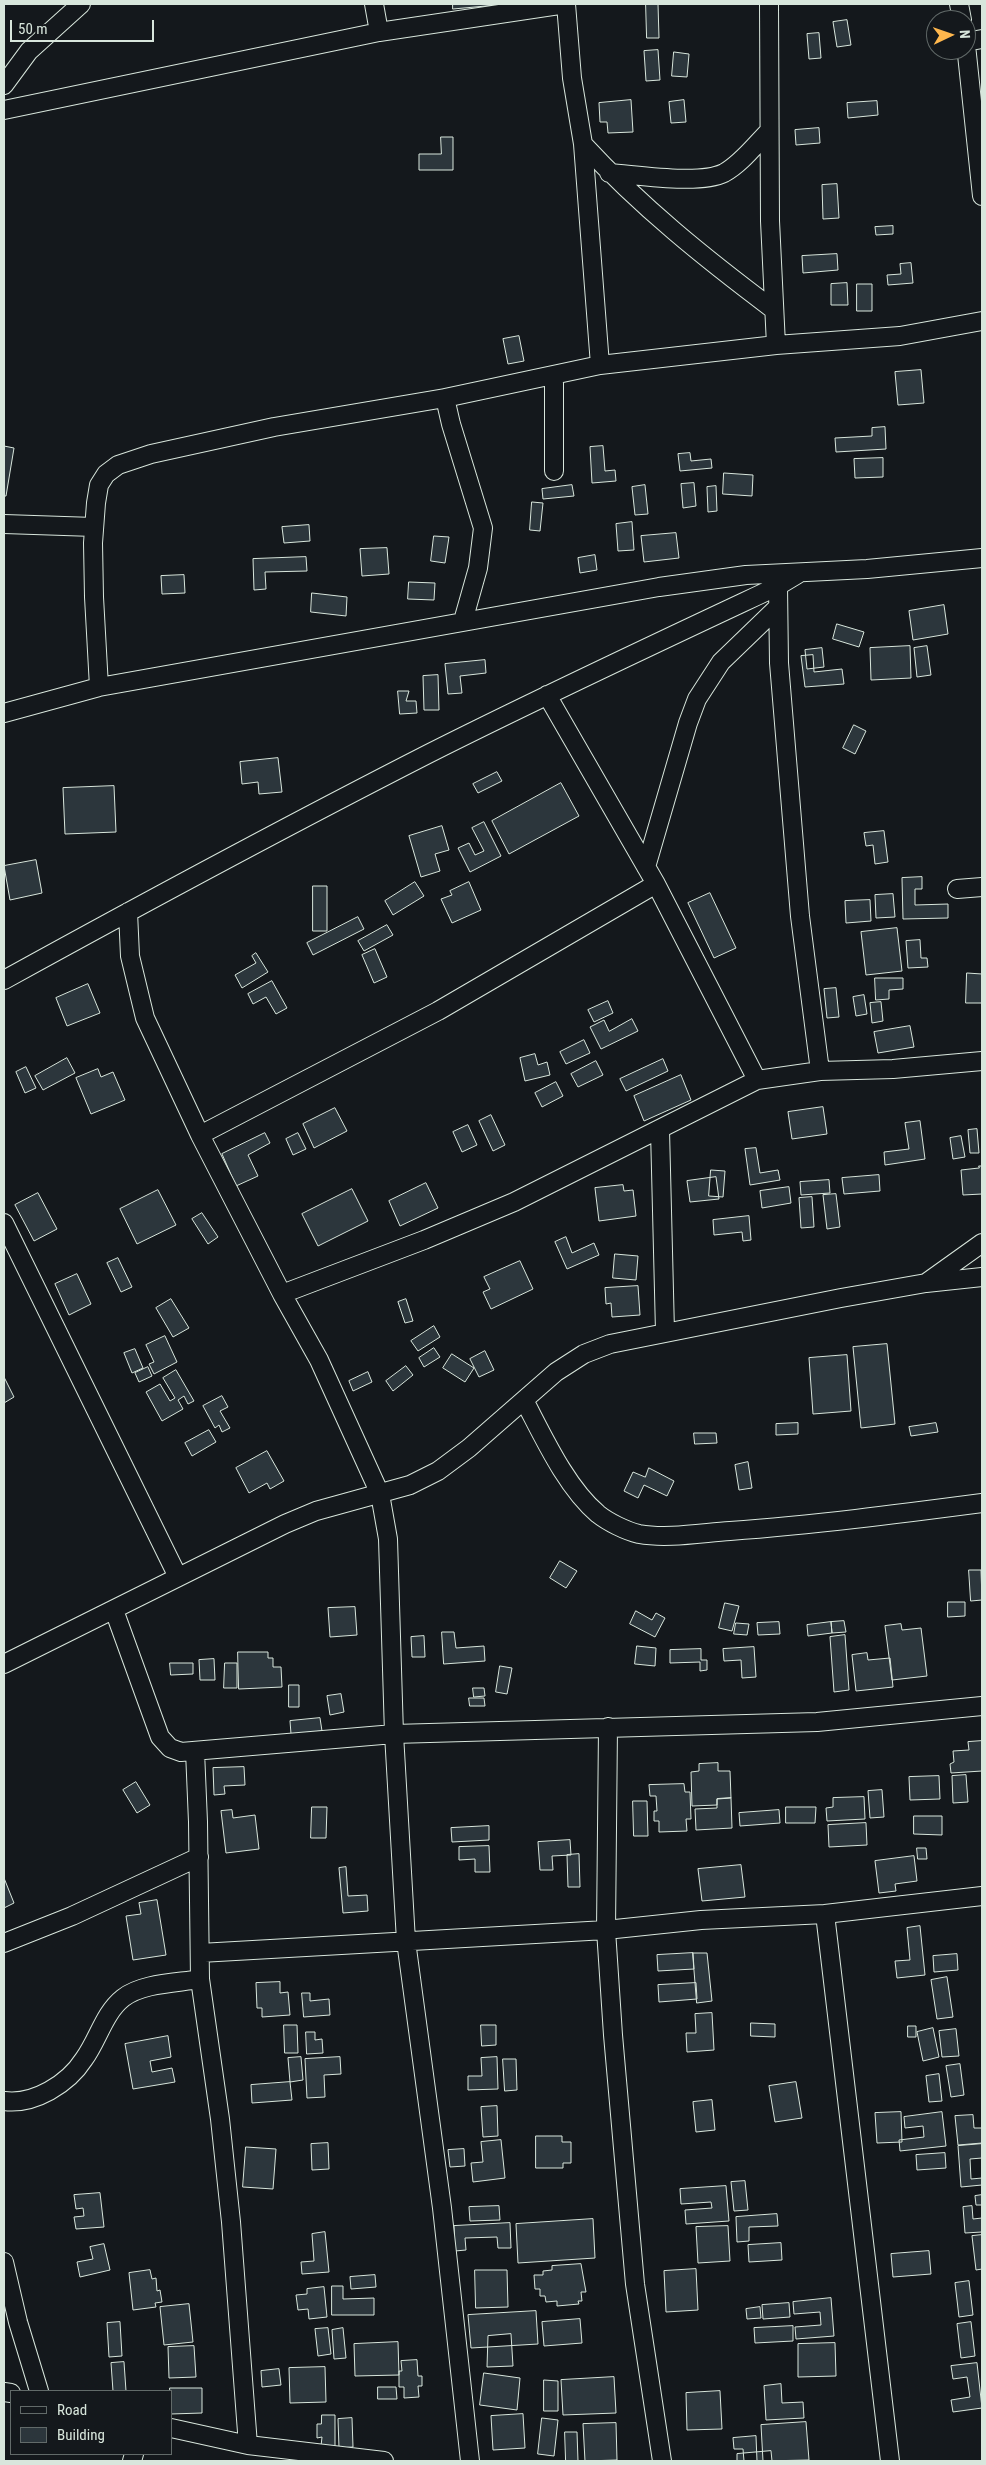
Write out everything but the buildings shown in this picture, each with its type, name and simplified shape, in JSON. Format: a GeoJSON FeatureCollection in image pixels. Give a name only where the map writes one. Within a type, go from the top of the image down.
{"type":"FeatureCollection","features":[{"type":"Feature","properties":{"kind":"street"},"geometry":{"type":"LineString","coordinates":[[4,85],[29,51],[81,4]]}},
{"type":"Feature","properties":{"kind":"street"},"geometry":{"type":"LineString","coordinates":[[374,4],[379,32]]}},
{"type":"Feature","properties":{"kind":"street"},"geometry":{"type":"LineString","coordinates":[[4,110],[379,32],[566,4],[572,78],[583,144],[600,365]]}},
{"type":"Feature","properties":{"kind":"street"},"geometry":{"type":"LineString","coordinates":[[769,4],[769,131],[776,345]]}},
{"type":"Feature","properties":{"kind":"street"},"geometry":{"type":"LineString","coordinates":[[968,60],[982,196]]}},
{"type":"Feature","properties":{"kind":"street"},"geometry":{"type":"LineString","coordinates":[[609,173],[698,178],[716,176],[732,168],[769,131]]}},
{"type":"Feature","properties":{"kind":"street"},"geometry":{"type":"LineString","coordinates":[[583,144],[609,173],[664,224],[774,310]]}},
{"type":"Feature","properties":{"kind":"street"},"geometry":{"type":"LineString","coordinates":[[99,687],[94,597],[94,527],[99,485],[106,474],[118,465],[151,454],[274,427],[445,398],[600,365],[776,345],[900,336],[982,322]]}},
{"type":"Feature","properties":{"kind":"street"},"geometry":{"type":"LineString","coordinates":[[554,375],[554,471]]}},
{"type":"Feature","properties":{"kind":"street"},"geometry":{"type":"LineString","coordinates":[[445,398],[451,424],[483,528],[478,568],[462,621]]}},
{"type":"Feature","properties":{"kind":"street"},"geometry":{"type":"LineString","coordinates":[[4,524],[94,527]]}},
{"type":"Feature","properties":{"kind":"street"},"geometry":{"type":"LineString","coordinates":[[4,712],[99,687],[659,587],[746,575],[867,570],[982,558]]}},
{"type":"Feature","properties":{"kind":"street"},"geometry":{"type":"LineString","coordinates":[[4,980],[128,912],[426,755],[547,695],[778,586],[801,572]]}},
{"type":"Feature","properties":{"kind":"street"},"geometry":{"type":"LineString","coordinates":[[778,586],[779,663],[800,916],[820,1071]]}},
{"type":"Feature","properties":{"kind":"street"},"geometry":{"type":"LineString","coordinates":[[646,867],[688,723],[697,699],[721,662],[778,607]]}},
{"type":"Feature","properties":{"kind":"street"},"geometry":{"type":"LineString","coordinates":[[547,695],[656,884],[757,1080]]}},
{"type":"Feature","properties":{"kind":"street"},"geometry":{"type":"LineString","coordinates":[[200,1135],[438,1011],[656,884]]}},
{"type":"Feature","properties":{"kind":"street"},"geometry":{"type":"LineString","coordinates":[[957,889],[982,887]]}},
{"type":"Feature","properties":{"kind":"street"},"geometry":{"type":"LineString","coordinates":[[128,912],[130,956],[144,1018],[200,1135],[282,1294],[319,1360],[380,1494],[388,1539],[394,1734],[406,1941],[442,2208],[470,2461]]}},
{"type":"Feature","properties":{"kind":"street"},"geometry":{"type":"LineString","coordinates":[[282,1294],[424,1240],[514,1202],[757,1080],[820,1071],[893,1069],[982,1061]]}},
{"type":"Feature","properties":{"kind":"street"},"geometry":{"type":"LineString","coordinates":[[660,1130],[665,1332]]}},
{"type":"Feature","properties":{"kind":"street"},"geometry":{"type":"LineString","coordinates":[[4,1224],[178,1577]]}},
{"type":"Feature","properties":{"kind":"street"},"geometry":{"type":"LineString","coordinates":[[926,1283],[982,1243]]}},
{"type":"Feature","properties":{"kind":"street"},"geometry":{"type":"LineString","coordinates":[[4,1664],[178,1577],[316,1511],[410,1485],[438,1471],[470,1448],[556,1372],[584,1354],[610,1344],[665,1332],[926,1283],[982,1277]]}},
{"type":"Feature","properties":{"kind":"street"},"geometry":{"type":"LineString","coordinates":[[524,1400],[550,1450],[576,1489],[598,1514],[638,1534],[680,1534],[795,1527],[982,1503]]}},
{"type":"Feature","properties":{"kind":"street"},"geometry":{"type":"LineString","coordinates":[[114,1610],[160,1737],[170,1748],[181,1752],[394,1734],[816,1722],[982,1706]]}},
{"type":"Feature","properties":{"kind":"street"},"geometry":{"type":"LineString","coordinates":[[608,1727],[605,1842],[606,1930],[635,2284],[662,2461]]}},
{"type":"Feature","properties":{"kind":"street"},"geometry":{"type":"LineString","coordinates":[[195,1751],[199,1858],[200,1979],[220,2119],[231,2222],[248,2445]]}},
{"type":"Feature","properties":{"kind":"street"},"geometry":{"type":"LineString","coordinates":[[4,1943],[72,1916],[199,1858]]}},
{"type":"Feature","properties":{"kind":"street"},"geometry":{"type":"LineString","coordinates":[[200,1953],[606,1930],[701,1920],[825,1914],[982,1896]]}},
{"type":"Feature","properties":{"kind":"street"},"geometry":{"type":"LineString","coordinates":[[825,1914],[890,2461]]}},
{"type":"Feature","properties":{"kind":"street"},"geometry":{"type":"LineString","coordinates":[[4,2101],[21,2102],[46,2093],[70,2077],[84,2059],[112,2009],[124,1997],[147,1988],[200,1979]]}},
{"type":"Feature","properties":{"kind":"street"},"geometry":{"type":"LineString","coordinates":[[4,2262],[18,2322],[38,2390]]}},
{"type":"Feature","properties":{"kind":"street"},"geometry":{"type":"LineString","coordinates":[[172,2428],[304,2456],[384,2461]]}}]}
